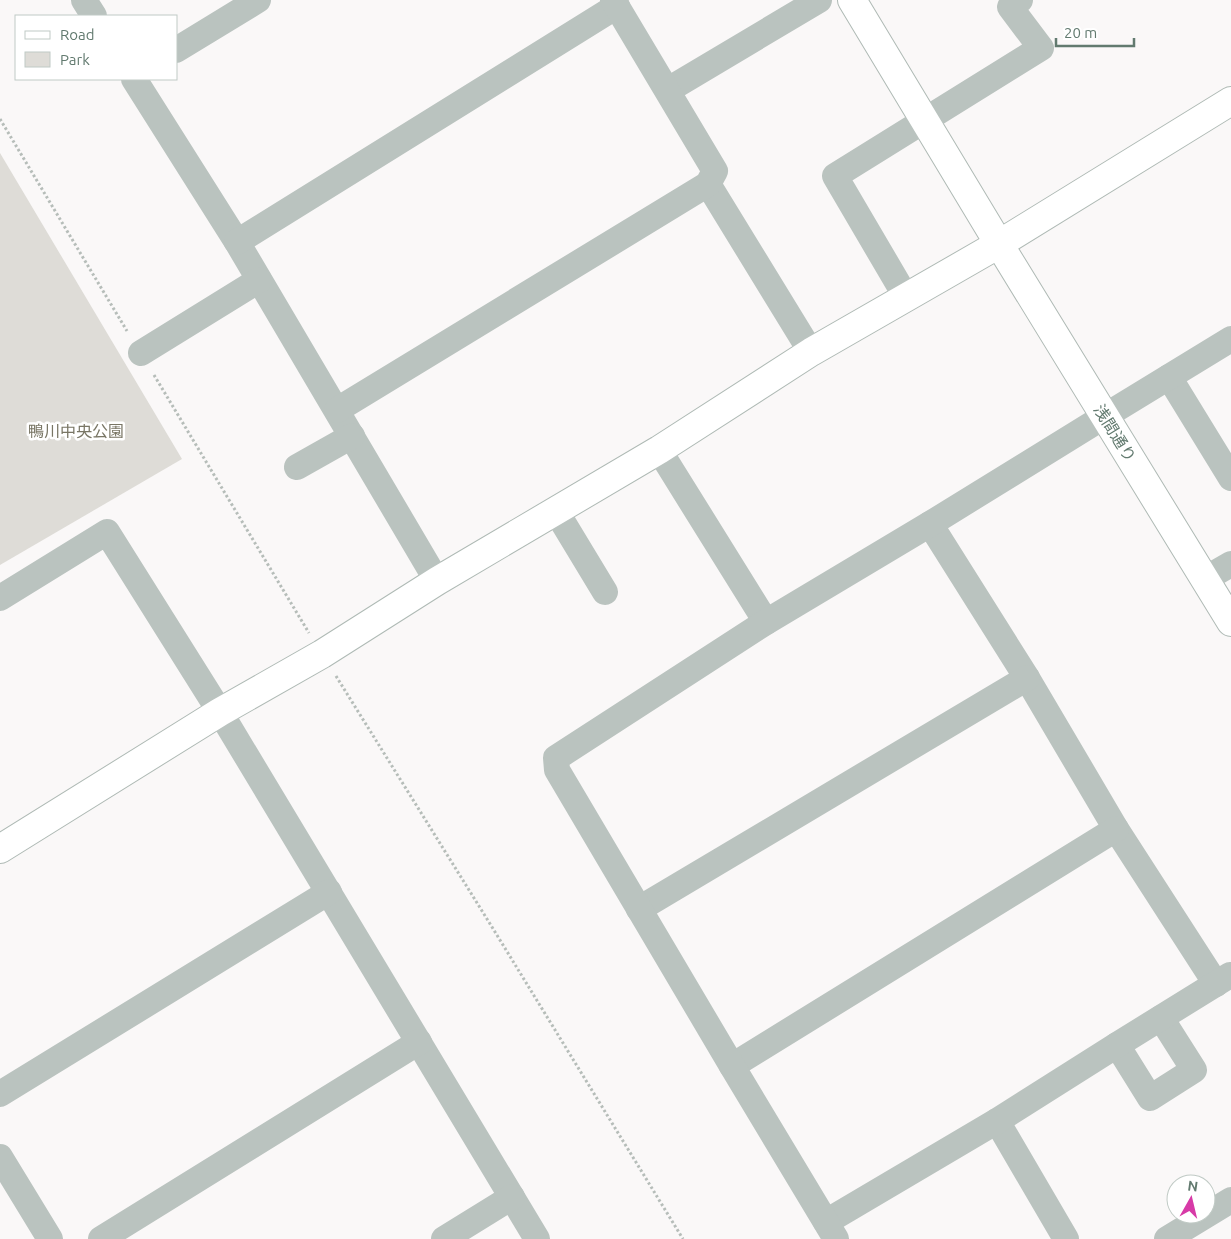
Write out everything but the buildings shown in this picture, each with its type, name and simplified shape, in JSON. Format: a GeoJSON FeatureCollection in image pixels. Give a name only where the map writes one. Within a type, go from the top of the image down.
{"type":"FeatureCollection","features":[{"type":"Feature","properties":{"kind":"street"},"geometry":{"type":"LineString","coordinates":[[84,0],[93,15]]}},
{"type":"Feature","properties":{"kind":"street"},"geometry":{"type":"LineString","coordinates":[[178,49],[258,0]]}},
{"type":"Feature","properties":{"kind":"street"},"geometry":{"type":"LineString","coordinates":[[668,90],[819,0]]}},
{"type":"Feature","properties":{"kind":"street","name":"浅間通り"},"geometry":{"type":"LineString","coordinates":[[852,0],[1231,622]]}},
{"type":"Feature","properties":{"kind":"street"},"geometry":{"type":"LineString","coordinates":[[906,297],[835,176],[1041,48],[1010,7],[1020,0]]}},
{"type":"Feature","properties":{"kind":"street"},"geometry":{"type":"LineString","coordinates":[[237,242],[615,3],[668,90],[715,171],[708,184],[337,410]]}},
{"type":"Feature","properties":{"kind":"street"},"geometry":{"type":"LineString","coordinates":[[135,80],[237,242],[437,581]]}},
{"type":"Feature","properties":{"kind":"street"},"geometry":{"type":"LineString","coordinates":[[0,849],[220,712],[322,654],[437,581],[659,450],[811,352],[999,244],[1231,101]]}},
{"type":"Feature","properties":{"kind":"street"},"geometry":{"type":"LineString","coordinates":[[708,184],[811,352]]}},
{"type":"Feature","properties":{"kind":"street"},"geometry":{"type":"LineString","coordinates":[[141,353],[259,280]]}},
{"type":"Feature","properties":{"kind":"street"},"geometry":{"type":"LineString","coordinates":[[930,524],[1027,678],[1116,829],[1224,979],[1117,1044],[831,1231],[557,770],[556,758],[766,622],[930,524],[1231,339]]}},
{"type":"Feature","properties":{"kind":"street"},"geometry":{"type":"LineString","coordinates":[[1170,377],[1231,478]]}},
{"type":"Feature","properties":{"kind":"street"},"geometry":{"type":"LineString","coordinates":[[297,467],[352,436]]}},
{"type":"Feature","properties":{"kind":"street"},"geometry":{"type":"LineString","coordinates":[[659,450],[766,622]]}},
{"type":"Feature","properties":{"kind":"street"},"geometry":{"type":"LineString","coordinates":[[556,510],[605,592]]}},
{"type":"Feature","properties":{"kind":"street"},"geometry":{"type":"LineString","coordinates":[[0,598],[107,532],[220,712],[537,1239]]}},
{"type":"Feature","properties":{"kind":"street"},"geometry":{"type":"LineString","coordinates":[[1205,579],[1231,564]]}},
{"type":"Feature","properties":{"kind":"street"},"geometry":{"type":"LineString","coordinates":[[639,909],[1027,678]]}},
{"type":"Feature","properties":{"kind":"street"},"geometry":{"type":"LineString","coordinates":[[732,1066],[1116,829]]}},
{"type":"Feature","properties":{"kind":"street"},"geometry":{"type":"LineString","coordinates":[[0,1094],[329,892]]}},
{"type":"Feature","properties":{"kind":"street"},"geometry":{"type":"LineString","coordinates":[[1117,1044],[1150,1098],[1194,1070],[1161,1018]]}},
{"type":"Feature","properties":{"kind":"street"},"geometry":{"type":"LineString","coordinates":[[100,1239],[419,1042]]}},
{"type":"Feature","properties":{"kind":"street"},"geometry":{"type":"LineString","coordinates":[[997,1122],[1066,1239]]}},
{"type":"Feature","properties":{"kind":"street"},"geometry":{"type":"LineString","coordinates":[[0,1157],[50,1239]]}},
{"type":"Feature","properties":{"kind":"street"},"geometry":{"type":"LineString","coordinates":[[444,1239],[512,1197]]}},
{"type":"Feature","properties":{"kind":"street"},"geometry":{"type":"LineString","coordinates":[[1167,1239],[1231,1200]]}},
{"type":"Feature","properties":{"kind":"path"},"geometry":{"type":"LineString","coordinates":[[0,119],[322,654],[683,1239]]}},
{"type":"Feature","properties":{"kind":"green space","name":"鴨川中央公園"},"geometry":{"type":"Polygon","coordinates":[[[0,153],[182,459],[0,565],[0,153]]]}}]}
